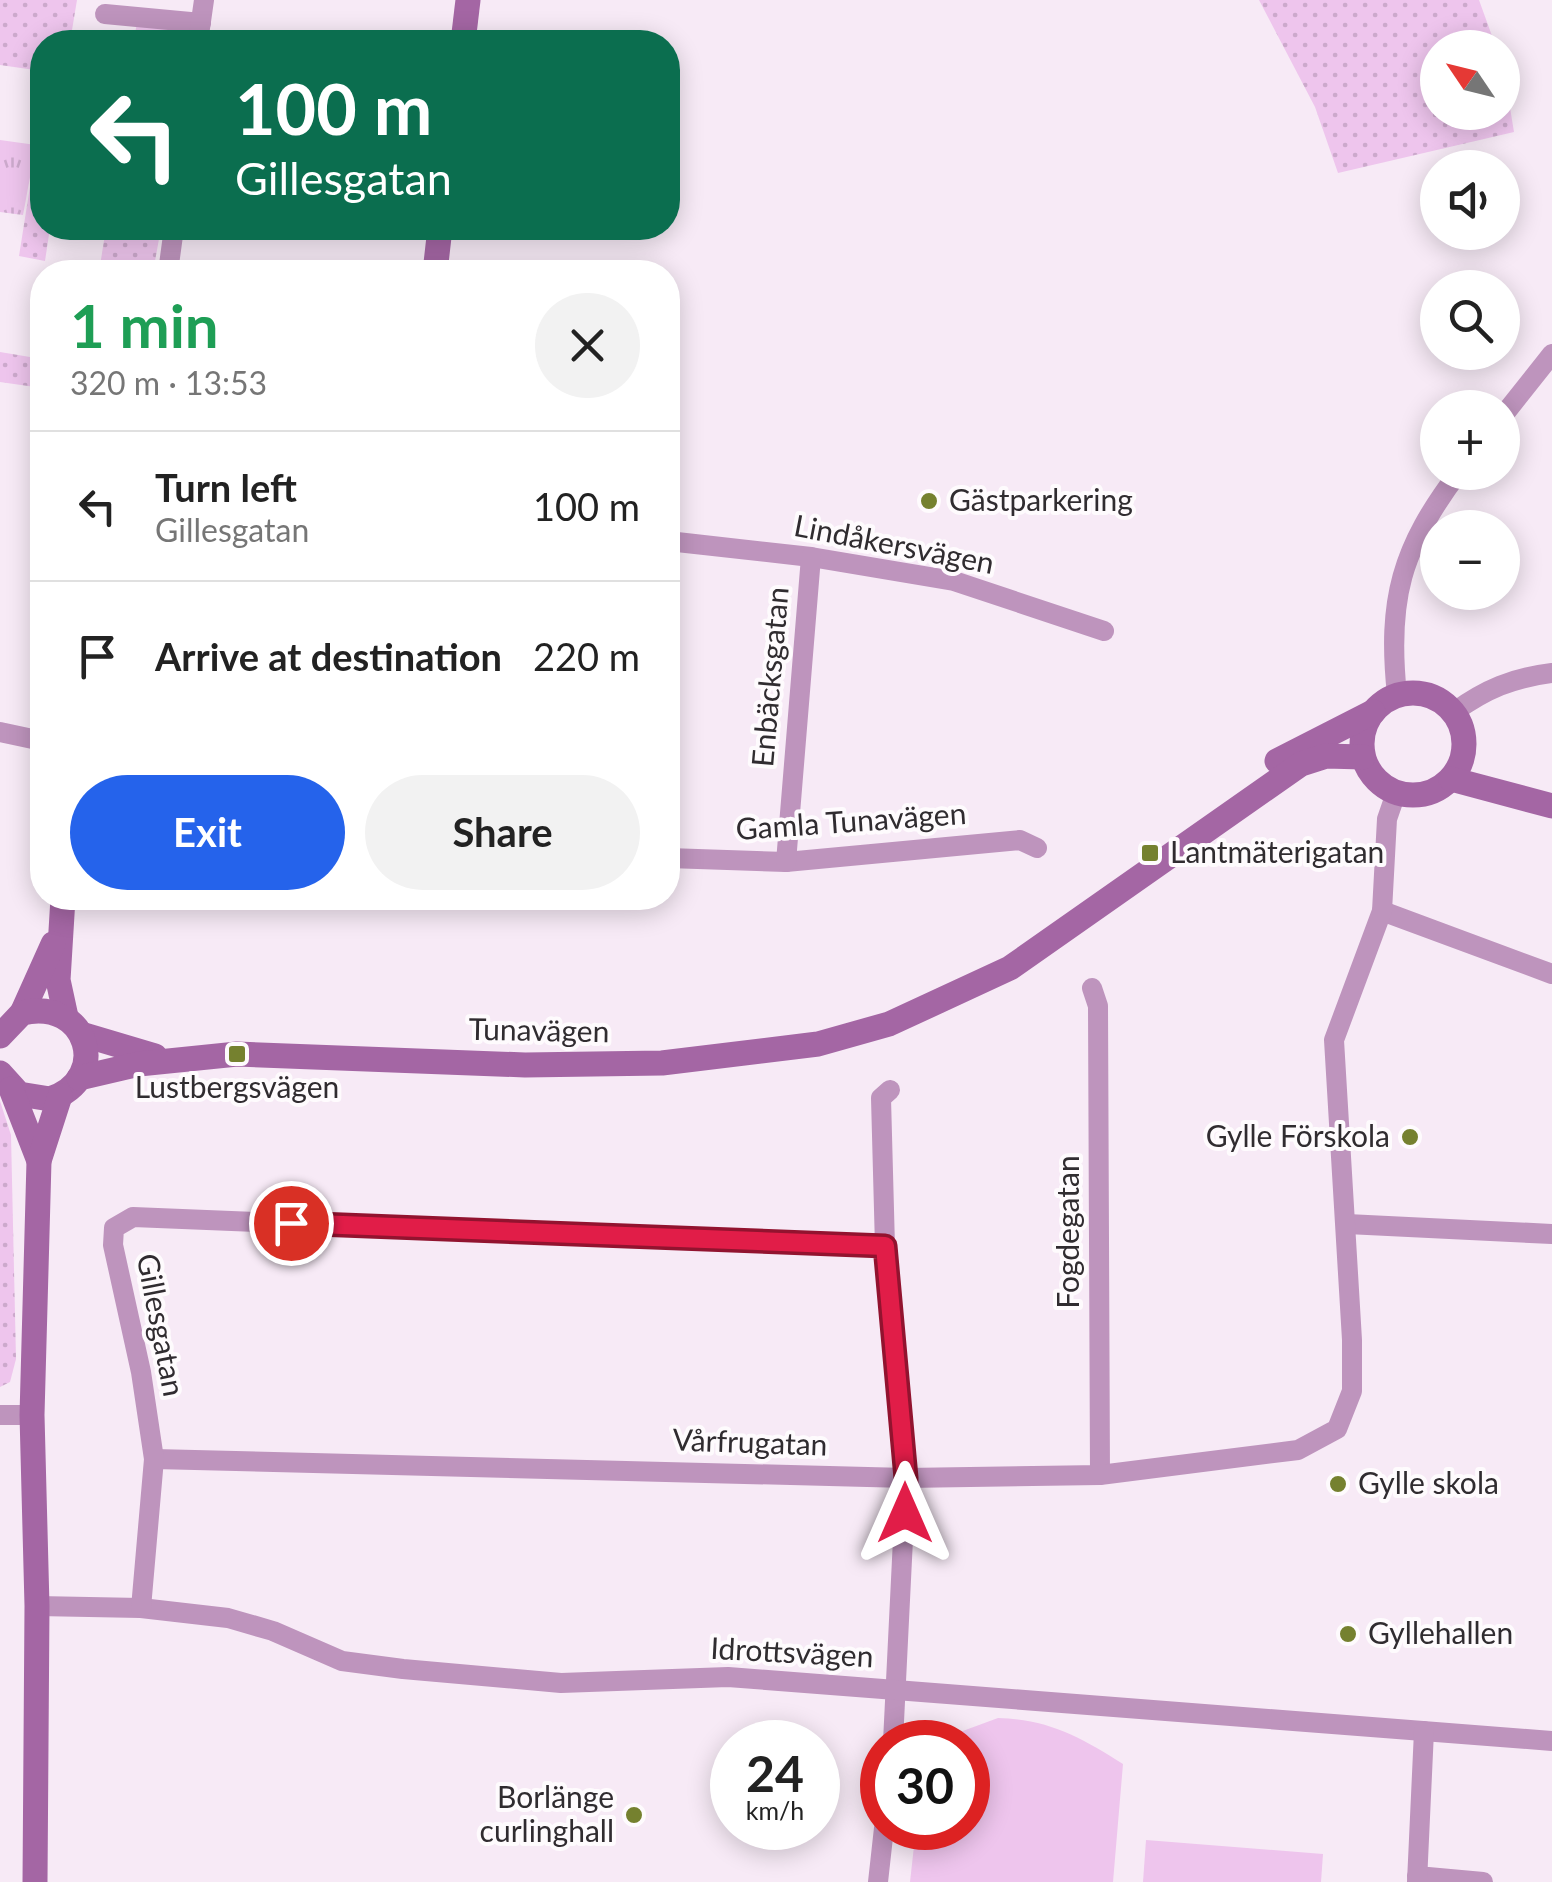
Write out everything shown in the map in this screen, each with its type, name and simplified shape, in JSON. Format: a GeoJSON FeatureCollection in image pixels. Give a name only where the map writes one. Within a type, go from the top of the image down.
{"type":"FeatureCollection","features":[{"type":"Feature","properties":{"kind":"street"},"geometry":{"type":"LineString","coordinates":[[200,30],[204,0]]}},
{"type":"Feature","properties":{"kind":"street"},"geometry":{"type":"LineString","coordinates":[[464,30],[468,0]]}},
{"type":"Feature","properties":{"kind":"street"},"geometry":{"type":"LineString","coordinates":[[105,14],[185,30]]}},
{"type":"Feature","properties":{"kind":"street"},"geometry":{"type":"LineString","coordinates":[[1520,394],[1552,354]]}},
{"type":"Feature","properties":{"kind":"street"},"geometry":{"type":"LineString","coordinates":[[1397,695],[1392,656],[1397,586],[1425,519],[1447,490]]}},
{"type":"Feature","properties":{"kind":"street","name":"Lindåkersvägen"},"geometry":{"type":"LineString","coordinates":[[680,543],[811,557],[954,581],[1104,631]]}},
{"type":"Feature","properties":{"kind":"street","name":"Enbäcksgatan"},"geometry":{"type":"LineString","coordinates":[[786,862],[811,557]]}},
{"type":"Feature","properties":{"kind":"street"},"geometry":{"type":"LineString","coordinates":[[1454,712],[1486,689],[1517,677],[1552,673]]}},
{"type":"Feature","properties":{"kind":"street"},"geometry":{"type":"LineString","coordinates":[[1428,694],[1454,712],[1461,725],[1464,754],[1450,779],[1426,794],[1396,793],[1370,772],[1363,757],[1362,740],[1372,712],[1397,695],[1428,694]]}},
{"type":"Feature","properties":{"kind":"street","name":"Tunavägen"},"geometry":{"type":"LineString","coordinates":[[889,1024],[1004,963],[1231,791],[1306,743],[1372,712]]}},
{"type":"Feature","properties":{"kind":"street"},"geometry":{"type":"LineString","coordinates":[[0,732],[30,738]]}},
{"type":"Feature","properties":{"kind":"street","name":"Tunavägen"},"geometry":{"type":"LineString","coordinates":[[70,1087],[139,1064],[237,1054],[525,1065],[662,1064],[818,1044],[889,1024],[1010,968],[1284,774],[1326,756],[1363,757]]}},
{"type":"Feature","properties":{"kind":"street"},"geometry":{"type":"LineString","coordinates":[[1450,779],[1552,806]]}},
{"type":"Feature","properties":{"kind":"street"},"geometry":{"type":"LineString","coordinates":[[1396,793],[1387,819],[1382,912],[1334,1040],[1347,1224],[1552,1234]]}},
{"type":"Feature","properties":{"kind":"street","name":"Gamla Tunavägen"},"geometry":{"type":"LineString","coordinates":[[680,858],[786,862],[1020,840],[1037,848]]}},
{"type":"Feature","properties":{"kind":"street"},"geometry":{"type":"LineString","coordinates":[[35,1882],[38,1606],[32,1415],[39,1161],[48,1120],[86,1055],[58,980],[61,910]]}},
{"type":"Feature","properties":{"kind":"street"},"geometry":{"type":"LineString","coordinates":[[1382,912],[1552,974]]}},
{"type":"Feature","properties":{"kind":"street"},"geometry":{"type":"LineString","coordinates":[[7,1026],[58,930]]}},
{"type":"Feature","properties":{"kind":"street","name":"Fogdegatan"},"geometry":{"type":"LineString","coordinates":[[1092,988],[1098,1006],[1100,1475]]}},
{"type":"Feature","properties":{"kind":"street","name":"Tunavägen"},"geometry":{"type":"LineString","coordinates":[[7,1026],[52,1011],[124,1050],[184,1061]]}},
{"type":"Feature","properties":{"kind":"street"},"geometry":{"type":"LineString","coordinates":[[3,1079],[39,1100],[70,1087]]}},
{"type":"Feature","properties":{"kind":"street"},"geometry":{"type":"LineString","coordinates":[[3,1079],[39,1161]]}},
{"type":"Feature","properties":{"kind":"street"},"geometry":{"type":"LineString","coordinates":[[890,1090],[881,1098],[885,1246],[906,1478],[895,1720]]}},
{"type":"Feature","properties":{"kind":"street","name":"Gillesgatan"},"geometry":{"type":"LineString","coordinates":[[142,1608],[154,1459],[141,1372],[113,1245],[114,1228],[133,1217],[885,1246]]}},
{"type":"Feature","properties":{"kind":"street","name":"Vårfrugatan"},"geometry":{"type":"LineString","coordinates":[[154,1459],[906,1478],[1100,1475],[1298,1450],[1337,1429],[1352,1391],[1347,1224]]}},
{"type":"Feature","properties":{"kind":"street"},"geometry":{"type":"LineString","coordinates":[[0,1415],[32,1415]]}},
{"type":"Feature","properties":{"kind":"street","name":"Idrottsvägen"},"geometry":{"type":"LineString","coordinates":[[38,1606],[142,1608],[228,1618],[274,1631],[342,1662],[403,1669],[562,1683],[728,1677],[1552,1741]]}},
{"type":"Feature","properties":{"kind":"street"},"geometry":{"type":"LineString","coordinates":[[1424,1731],[1417,1879],[1482,1882]]}},
{"type":"Feature","properties":{"kind":"street"},"geometry":{"type":"LineString","coordinates":[[878,1882],[882,1850]]}},
{"type":"Feature","properties":{"kind":"green space"},"geometry":{"type":"Polygon","coordinates":[[[0,0],[77,0],[72,30],[30,30],[30,69],[0,65],[0,0]]]}},
{"type":"Feature","properties":{"kind":"green space"},"geometry":{"type":"Polygon","coordinates":[[[1259,0],[1479,0],[1490,30],[1420,30],[1420,130],[1514,132],[1437,150],[1420,150],[1420,154],[1338,173],[1315,107],[1259,0]]]}},
{"type":"Feature","properties":{"kind":"green space"},"geometry":{"type":"Polygon","coordinates":[[[137,21],[192,27],[191,30],[136,30],[137,21]]]}},
{"type":"Feature","properties":{"kind":"green space"},"geometry":{"type":"Polygon","coordinates":[[[0,140],[30,144],[30,177],[23,215],[0,212],[0,140]]]}},
{"type":"Feature","properties":{"kind":"green space"},"geometry":{"type":"Polygon","coordinates":[[[30,187],[30,240],[48,240],[45,260],[19,256],[30,187]]]}},
{"type":"Feature","properties":{"kind":"green space"},"geometry":{"type":"Polygon","coordinates":[[[104,240],[159,240],[155,260],[101,260],[104,240]]]}},
{"type":"Feature","properties":{"kind":"green space"},"geometry":{"type":"Polygon","coordinates":[[[0,352],[30,357],[30,386],[0,382],[0,352]]]}},
{"type":"Feature","properties":{"kind":"green space"},"geometry":{"type":"Polygon","coordinates":[[[0,1101],[11,1135],[16,1359],[10,1382],[0,1387],[0,1101]]]}},
{"type":"Feature","properties":{"kind":"green space"},"geometry":{"type":"Polygon","coordinates":[[[1016,1719],[1064,1731],[1123,1764],[1113,1882],[910,1882],[914,1850],[990,1850],[990,1721],[1016,1719]]]}},
{"type":"Feature","properties":{"kind":"green space"},"geometry":{"type":"Polygon","coordinates":[[[1146,1840],[1323,1854],[1321,1882],[1143,1882],[1146,1840]]]}},
{"type":"Feature","properties":{"kind":"place","name":"Gästparkering"},"geometry":{"type":"Point","coordinates":[929,501]}},
{"type":"Feature","properties":{"kind":"place","name":"Lantmäterigatan"},"geometry":{"type":"Point","coordinates":[1150,853]}},
{"type":"Feature","properties":{"kind":"place","name":"Lustbergsvägen"},"geometry":{"type":"Point","coordinates":[237,1054]}},
{"type":"Feature","properties":{"kind":"place","name":"Gylle Förskola"},"geometry":{"type":"Point","coordinates":[1410,1137]}},
{"type":"Feature","properties":{"kind":"place","name":"Gylle skola"},"geometry":{"type":"Point","coordinates":[1338,1484]}},
{"type":"Feature","properties":{"kind":"place","name":"Gyllehallen"},"geometry":{"type":"Point","coordinates":[1348,1634]}},
{"type":"Feature","properties":{"kind":"place","name":"Borlänge curlinghall"},"geometry":{"type":"Point","coordinates":[634,1815]}},
{"type":"Feature","properties":{"kind":"route"},"geometry":{"type":"LineString","coordinates":[[291,1223],[885,1246],[906,1478],[905,1513]]}}]}
